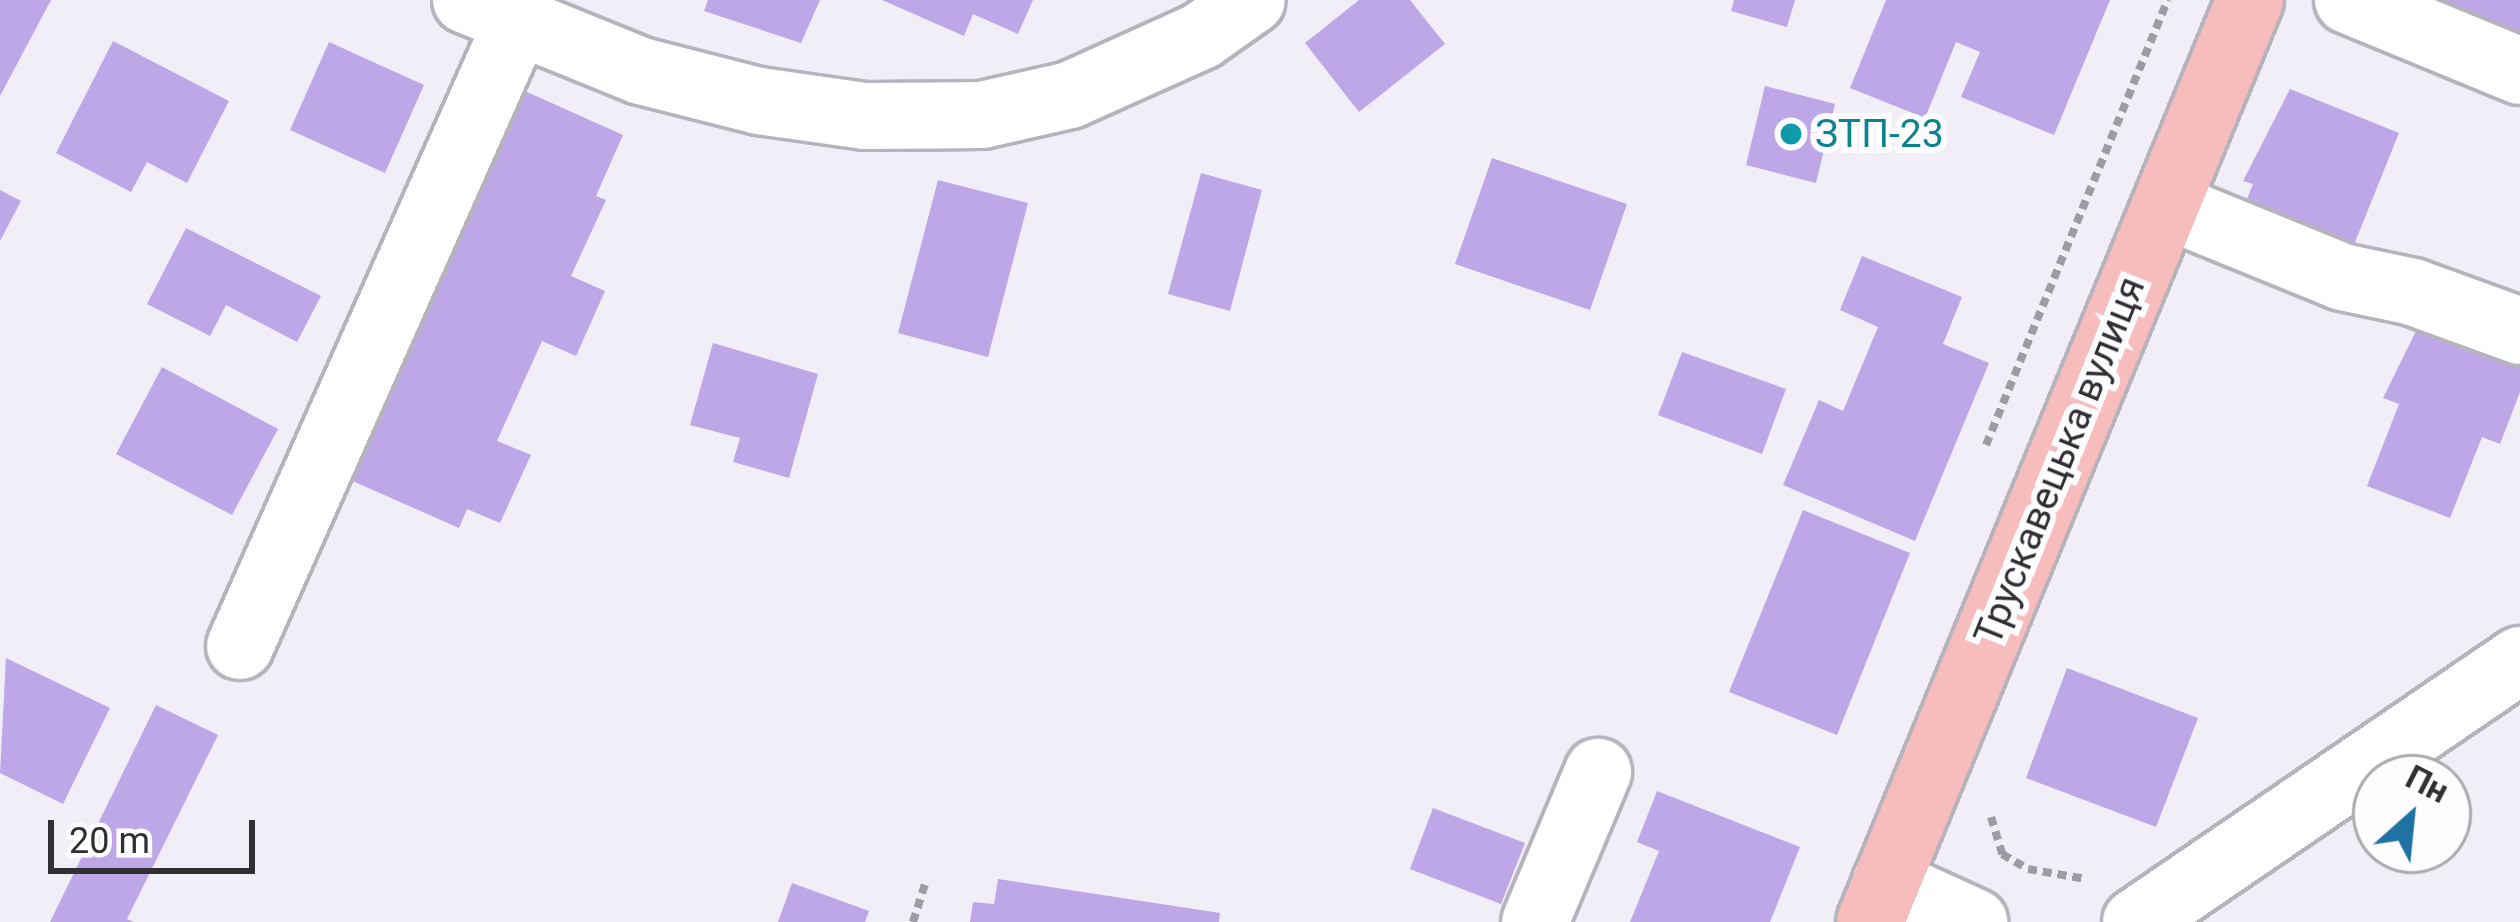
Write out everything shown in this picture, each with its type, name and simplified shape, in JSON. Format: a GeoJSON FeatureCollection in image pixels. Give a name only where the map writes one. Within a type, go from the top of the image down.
{"type":"FeatureCollection","features":[{"type":"Feature","properties":{"kind":"main road","name":"Трускавецька вулиця"},"geometry":{"type":"LineString","coordinates":[[1878,902],[2250,0]]}},
{"type":"Feature","properties":{"kind":"street"},"geometry":{"type":"LineString","coordinates":[[240,646],[491,12],[641,71],[759,101],[864,116],[982,115],[1122,76],[1252,0]]}},
{"type":"Feature","properties":{"kind":"street"},"geometry":{"type":"LineString","coordinates":[[2348,0],[2520,71]]}},
{"type":"Feature","properties":{"kind":"street"},"geometry":{"type":"LineString","coordinates":[[2166,205],[2342,277],[2413,292],[2520,331]]}},
{"type":"Feature","properties":{"kind":"street"},"geometry":{"type":"LineString","coordinates":[[2166,916],[2520,660]]}},
{"type":"Feature","properties":{"kind":"street"},"geometry":{"type":"LineString","coordinates":[[1535,922],[1598,772]]}},
{"type":"Feature","properties":{"kind":"street"},"geometry":{"type":"LineString","coordinates":[[1878,902],[1974,922]]}},
{"type":"Feature","properties":{"kind":"path"},"geometry":{"type":"LineString","coordinates":[[913,922],[926,881]]}},
{"type":"Feature","properties":{"kind":"building"},"geometry":{"type":"Polygon","coordinates":[[[0,0],[51,0],[0,96],[0,0]]]}},
{"type":"Feature","properties":{"kind":"building"},"geometry":{"type":"Polygon","coordinates":[[[708,0],[820,0],[801,43],[704,11],[708,0]]]}},
{"type":"Feature","properties":{"kind":"building"},"geometry":{"type":"Polygon","coordinates":[[[882,0],[1033,0],[1018,34],[973,14],[964,36],[882,0]]]}},
{"type":"Feature","properties":{"kind":"building"},"geometry":{"type":"Polygon","coordinates":[[[1359,0],[1410,0],[1445,44],[1359,112],[1305,43],[1359,0]]]}},
{"type":"Feature","properties":{"kind":"building"},"geometry":{"type":"Polygon","coordinates":[[[1734,0],[1795,0],[1787,27],[1731,11],[1734,0]]]}},
{"type":"Feature","properties":{"kind":"building"},"geometry":{"type":"Polygon","coordinates":[[[1886,0],[2110,0],[2054,135],[1961,97],[1980,52],[1956,42],[1925,118],[1850,88],[1886,0]]]}},
{"type":"Feature","properties":{"kind":"building"},"geometry":{"type":"Polygon","coordinates":[[[2439,0],[2520,0],[2520,34],[2439,0]]]}},
{"type":"Feature","properties":{"kind":"building"},"geometry":{"type":"Polygon","coordinates":[[[113,41],[229,101],[187,183],[147,162],[131,192],[56,153],[113,41]]]}},
{"type":"Feature","properties":{"kind":"building"},"geometry":{"type":"Polygon","coordinates":[[[329,42],[424,85],[385,173],[290,130],[329,42]]]}},
{"type":"Feature","properties":{"kind":"building","name":"ЗТП-23"},"geometry":{"type":"Polygon","coordinates":[[[1765,86],[1835,104],[1816,183],[1746,165],[1765,86]]]}},
{"type":"Feature","properties":{"kind":"building"},"geometry":{"type":"Polygon","coordinates":[[[516,87],[623,135],[596,196],[606,200],[571,276],[605,291],[576,356],[542,341],[497,441],[531,455],[500,523],[467,509],[459,528],[341,476],[516,87]]]}},
{"type":"Feature","properties":{"kind":"building"},"geometry":{"type":"Polygon","coordinates":[[[2290,89],[2399,133],[2347,262],[2239,219],[2253,184],[2243,181],[2290,89]]]}},
{"type":"Feature","properties":{"kind":"building"},"geometry":{"type":"Polygon","coordinates":[[[1492,158],[1627,204],[1590,310],[1455,264],[1492,158]]]}},
{"type":"Feature","properties":{"kind":"building"},"geometry":{"type":"Polygon","coordinates":[[[1201,173],[1262,190],[1230,311],[1168,294],[1201,173]]]}},
{"type":"Feature","properties":{"kind":"building"},"geometry":{"type":"Polygon","coordinates":[[[938,180],[1028,203],[988,357],[898,333],[938,180]]]}},
{"type":"Feature","properties":{"kind":"building"},"geometry":{"type":"Polygon","coordinates":[[[0,190],[21,201],[0,241],[0,190]]]}},
{"type":"Feature","properties":{"kind":"building"},"geometry":{"type":"Polygon","coordinates":[[[186,228],[321,296],[297,342],[226,305],[210,336],[147,304],[186,228]]]}},
{"type":"Feature","properties":{"kind":"building"},"geometry":{"type":"Polygon","coordinates":[[[1862,256],[1962,297],[1943,344],[1989,363],[1915,541],[1783,485],[1819,400],[1843,411],[1878,327],[1840,310],[1862,256]]]}},
{"type":"Feature","properties":{"kind":"building"},"geometry":{"type":"Polygon","coordinates":[[[2420,323],[2520,345],[2520,392],[2500,444],[2482,437],[2450,518],[2367,486],[2399,404],[2383,398],[2420,323]]]}},
{"type":"Feature","properties":{"kind":"building"},"geometry":{"type":"Polygon","coordinates":[[[713,343],[818,374],[789,478],[733,462],[740,438],[690,425],[713,343]]]}},
{"type":"Feature","properties":{"kind":"building"},"geometry":{"type":"Polygon","coordinates":[[[1682,352],[1786,389],[1762,454],[1658,415],[1682,352]]]}},
{"type":"Feature","properties":{"kind":"building"},"geometry":{"type":"Polygon","coordinates":[[[162,367],[278,429],[232,515],[116,454],[162,367]]]}},
{"type":"Feature","properties":{"kind":"building"},"geometry":{"type":"Polygon","coordinates":[[[1803,510],[1910,553],[1837,735],[1729,692],[1803,510]]]}},
{"type":"Feature","properties":{"kind":"building"},"geometry":{"type":"Polygon","coordinates":[[[6,658],[110,708],[63,804],[0,773],[6,658]]]}},
{"type":"Feature","properties":{"kind":"building"},"geometry":{"type":"Polygon","coordinates":[[[2067,668],[2198,718],[2156,827],[2026,778],[2067,668]]]}},
{"type":"Feature","properties":{"kind":"building"},"geometry":{"type":"Polygon","coordinates":[[[156,705],[218,735],[127,919],[134,922],[50,922],[156,705]]]}},
{"type":"Feature","properties":{"kind":"building"},"geometry":{"type":"Polygon","coordinates":[[[1657,791],[1800,847],[1770,922],[1630,922],[1659,851],[1637,842],[1657,791]]]}},
{"type":"Feature","properties":{"kind":"building"},"geometry":{"type":"Polygon","coordinates":[[[1433,808],[1525,843],[1501,904],[1410,869],[1433,808]]]}},
{"type":"Feature","properties":{"kind":"building"},"geometry":{"type":"Polygon","coordinates":[[[998,879],[1220,913],[1219,922],[970,922],[973,902],[994,904],[998,879]]]}},
{"type":"Feature","properties":{"kind":"building"},"geometry":{"type":"Polygon","coordinates":[[[792,883],[869,911],[865,922],[778,922],[792,883]]]}},
{"type":"Feature","properties":{"kind":"place","name":"ЗТП-23"},"geometry":{"type":"Point","coordinates":[1791,134]}}]}
